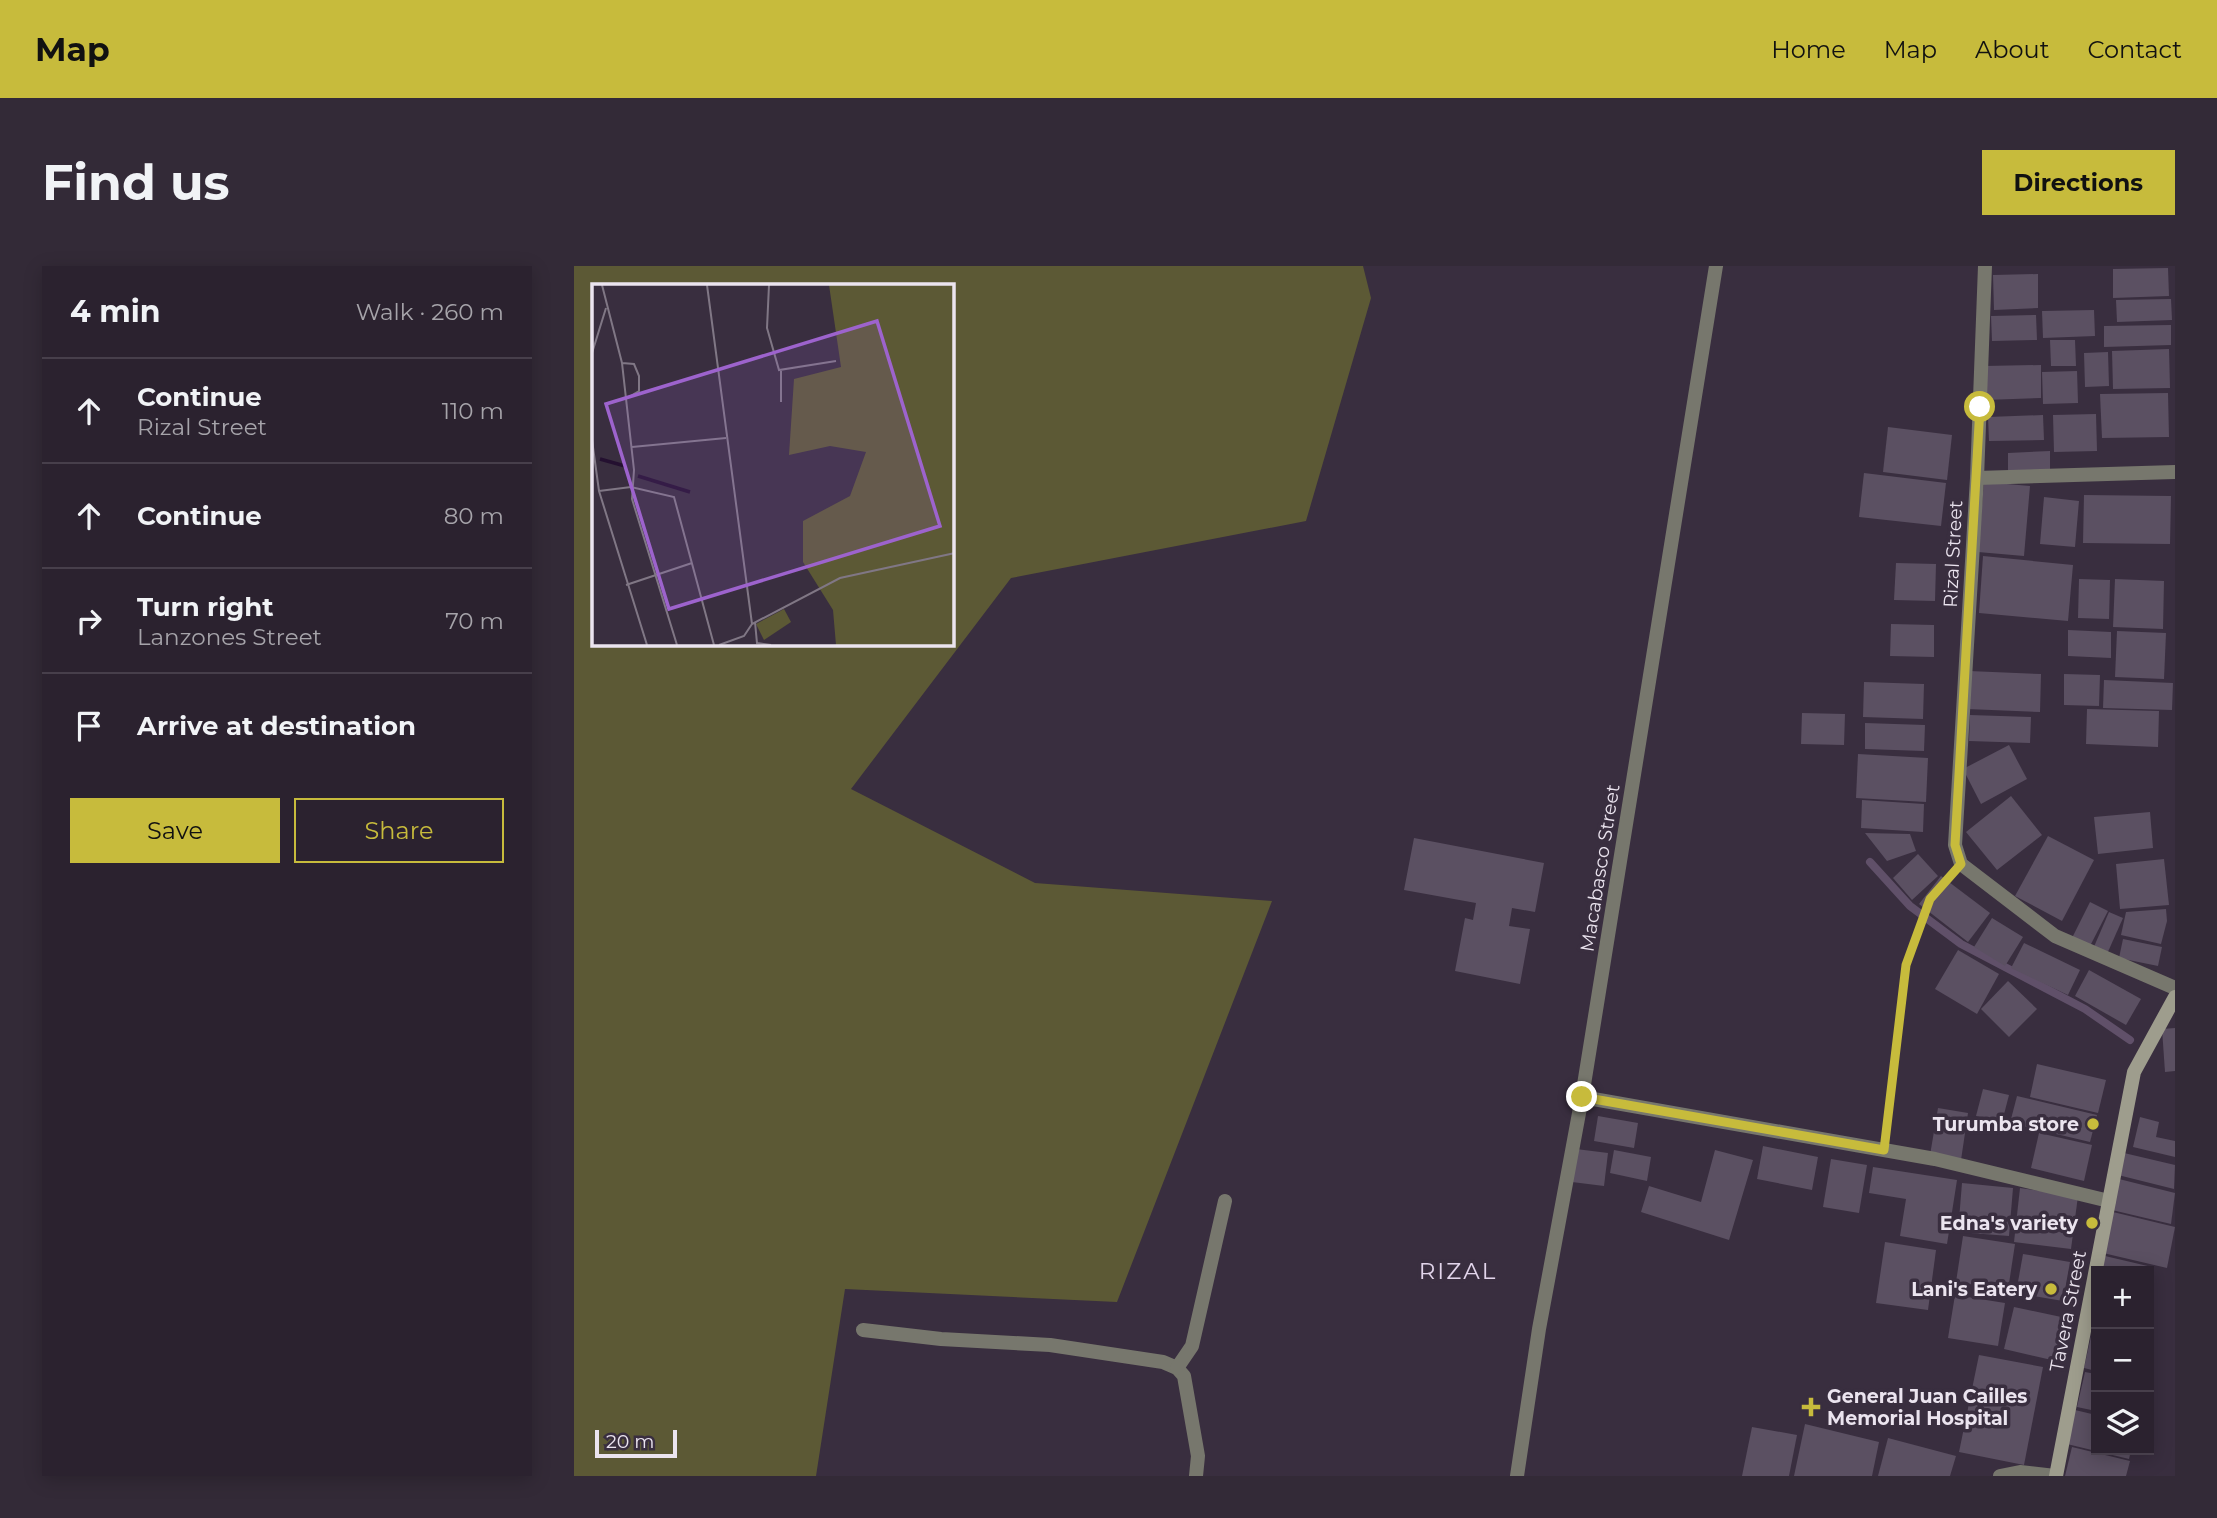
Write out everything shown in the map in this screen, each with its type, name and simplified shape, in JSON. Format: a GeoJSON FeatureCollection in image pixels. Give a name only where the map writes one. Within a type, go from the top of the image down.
{"type":"FeatureCollection","features":[{"type":"Feature","properties":{"kind":"main road","name":"Tavera Street"},"geometry":{"type":"LineString","coordinates":[[2056,1476],[2134,1072],[2175,997]]}},
{"type":"Feature","properties":{"kind":"street","name":"Macabasco Street"},"geometry":{"type":"LineString","coordinates":[[1517,1476],[1539,1328],[1582,1097],[1716,266]]}},
{"type":"Feature","properties":{"kind":"street","name":"Rizal Street"},"geometry":{"type":"LineString","coordinates":[[1961,864],[1955,845],[1977,478],[1985,266]]}},
{"type":"Feature","properties":{"kind":"street"},"geometry":{"type":"LineString","coordinates":[[1977,478],[2175,472]]}},
{"type":"Feature","properties":{"kind":"street"},"geometry":{"type":"LineString","coordinates":[[1961,864],[2055,936],[2175,988]]}},
{"type":"Feature","properties":{"kind":"street"},"geometry":{"type":"LineString","coordinates":[[1582,1097],[1936,1159],[2109,1201]]}},
{"type":"Feature","properties":{"kind":"street"},"geometry":{"type":"LineString","coordinates":[[1177,1368],[1192,1346],[1225,1201]]}},
{"type":"Feature","properties":{"kind":"street"},"geometry":{"type":"LineString","coordinates":[[863,1330],[941,1339],[1050,1345],[1163,1362],[1177,1368],[1184,1376],[1198,1456],[1196,1476]]}},
{"type":"Feature","properties":{"kind":"street"},"geometry":{"type":"LineString","coordinates":[[2000,1476],[2020,1472],[2056,1476]]}},
{"type":"Feature","properties":{"kind":"path"},"geometry":{"type":"LineString","coordinates":[[1884,1150],[1906,965],[1930,899],[1961,864]]}},
{"type":"Feature","properties":{"kind":"shaded area"},"geometry":{"type":"Polygon","coordinates":[[[574,266],[1363,266],[1371,298],[1306,521],[1011,578],[851,789],[1035,883],[1272,901],[1117,1302],[845,1289],[816,1476],[574,1476],[574,266]]]}},
{"type":"Feature","properties":{"kind":"building"},"geometry":{"type":"Polygon","coordinates":[[[2168,268],[2169,296],[2113,298],[2113,269],[2168,268]]]}},
{"type":"Feature","properties":{"kind":"building"},"geometry":{"type":"Polygon","coordinates":[[[2038,274],[2038,308],[1994,310],[1993,275],[2038,274]]]}},
{"type":"Feature","properties":{"kind":"building"},"geometry":{"type":"Polygon","coordinates":[[[2171,299],[2172,320],[2117,322],[2116,300],[2171,299]]]}},
{"type":"Feature","properties":{"kind":"building"},"geometry":{"type":"Polygon","coordinates":[[[2094,310],[2095,336],[2043,338],[2042,311],[2094,310]]]}},
{"type":"Feature","properties":{"kind":"building"},"geometry":{"type":"Polygon","coordinates":[[[2036,315],[2037,340],[1992,341],[1991,316],[2036,315]]]}},
{"type":"Feature","properties":{"kind":"building"},"geometry":{"type":"Polygon","coordinates":[[[2171,325],[2171,345],[2104,347],[2104,326],[2171,325]]]}},
{"type":"Feature","properties":{"kind":"building"},"geometry":{"type":"Polygon","coordinates":[[[2050,340],[2075,340],[2076,366],[2051,366],[2050,340]]]}},
{"type":"Feature","properties":{"kind":"building"},"geometry":{"type":"Polygon","coordinates":[[[2169,349],[2170,388],[2113,389],[2112,351],[2169,349]]]}},
{"type":"Feature","properties":{"kind":"building"},"geometry":{"type":"Polygon","coordinates":[[[2108,352],[2109,386],[2085,387],[2084,353],[2108,352]]]}},
{"type":"Feature","properties":{"kind":"building"},"geometry":{"type":"Polygon","coordinates":[[[2041,365],[2041,398],[1985,400],[1984,366],[2041,365]]]}},
{"type":"Feature","properties":{"kind":"building"},"geometry":{"type":"Polygon","coordinates":[[[2077,371],[2078,403],[2043,404],[2042,372],[2077,371]]]}},
{"type":"Feature","properties":{"kind":"building"},"geometry":{"type":"Polygon","coordinates":[[[2168,393],[2169,437],[2102,438],[2100,394],[2168,393]]]}},
{"type":"Feature","properties":{"kind":"building"},"geometry":{"type":"Polygon","coordinates":[[[2096,414],[2097,451],[2054,452],[2053,415],[2096,414]]]}},
{"type":"Feature","properties":{"kind":"building"},"geometry":{"type":"Polygon","coordinates":[[[2043,415],[2044,440],[1989,441],[1988,417],[2043,415]]]}},
{"type":"Feature","properties":{"kind":"building"},"geometry":{"type":"Polygon","coordinates":[[[1888,427],[1952,435],[1947,480],[1883,472],[1888,427]]]}},
{"type":"Feature","properties":{"kind":"building"},"geometry":{"type":"Polygon","coordinates":[[[2050,451],[2050,475],[2008,475],[2008,453],[2050,451]]]}},
{"type":"Feature","properties":{"kind":"building"},"geometry":{"type":"Polygon","coordinates":[[[1864,473],[1946,483],[1941,526],[1859,517],[1864,473]]]}},
{"type":"Feature","properties":{"kind":"building"},"geometry":{"type":"Polygon","coordinates":[[[1984,482],[2030,486],[2024,556],[1978,552],[1984,482]]]}},
{"type":"Feature","properties":{"kind":"building"},"geometry":{"type":"Polygon","coordinates":[[[2084,495],[2171,496],[2170,544],[2083,543],[2084,495]]]}},
{"type":"Feature","properties":{"kind":"building"},"geometry":{"type":"Polygon","coordinates":[[[2044,497],[2079,501],[2075,547],[2040,544],[2044,497]]]}},
{"type":"Feature","properties":{"kind":"building"},"geometry":{"type":"Polygon","coordinates":[[[1983,556],[2073,565],[2068,621],[1979,613],[1983,556]]]}},
{"type":"Feature","properties":{"kind":"building"},"geometry":{"type":"Polygon","coordinates":[[[1896,563],[1936,564],[1935,601],[1894,600],[1896,563]]]}},
{"type":"Feature","properties":{"kind":"building"},"geometry":{"type":"Polygon","coordinates":[[[2079,579],[2110,580],[2109,619],[2078,618],[2079,579]]]}},
{"type":"Feature","properties":{"kind":"building"},"geometry":{"type":"Polygon","coordinates":[[[2115,579],[2164,581],[2163,629],[2113,627],[2115,579]]]}},
{"type":"Feature","properties":{"kind":"building"},"geometry":{"type":"Polygon","coordinates":[[[1891,624],[1934,625],[1934,657],[1890,656],[1891,624]]]}},
{"type":"Feature","properties":{"kind":"building"},"geometry":{"type":"Polygon","coordinates":[[[2068,630],[2111,632],[2111,658],[2068,656],[2068,630]]]}},
{"type":"Feature","properties":{"kind":"building"},"geometry":{"type":"Polygon","coordinates":[[[2117,631],[2166,633],[2164,679],[2115,677],[2117,631]]]}},
{"type":"Feature","properties":{"kind":"building"},"geometry":{"type":"Polygon","coordinates":[[[1969,671],[2041,674],[2040,712],[1967,709],[1969,671]]]}},
{"type":"Feature","properties":{"kind":"building"},"geometry":{"type":"Polygon","coordinates":[[[2064,674],[2100,675],[2099,706],[2064,705],[2064,674]]]}},
{"type":"Feature","properties":{"kind":"building"},"geometry":{"type":"Polygon","coordinates":[[[2104,680],[2173,683],[2172,710],[2103,708],[2104,680]]]}},
{"type":"Feature","properties":{"kind":"building"},"geometry":{"type":"Polygon","coordinates":[[[1864,682],[1924,684],[1923,719],[1863,717],[1864,682]]]}},
{"type":"Feature","properties":{"kind":"building"},"geometry":{"type":"Polygon","coordinates":[[[2087,709],[2159,711],[2158,747],[2086,744],[2087,709]]]}},
{"type":"Feature","properties":{"kind":"building"},"geometry":{"type":"Polygon","coordinates":[[[1802,713],[1845,714],[1844,745],[1801,744],[1802,713]]]}},
{"type":"Feature","properties":{"kind":"building"},"geometry":{"type":"Polygon","coordinates":[[[1970,715],[2031,717],[2030,743],[1969,741],[1970,715]]]}},
{"type":"Feature","properties":{"kind":"building"},"geometry":{"type":"Polygon","coordinates":[[[1865,723],[1925,725],[1924,751],[1865,749],[1865,723]]]}},
{"type":"Feature","properties":{"kind":"building"},"geometry":{"type":"Polygon","coordinates":[[[2009,745],[2027,779],[1981,804],[1963,769],[2009,745]]]}},
{"type":"Feature","properties":{"kind":"building"},"geometry":{"type":"Polygon","coordinates":[[[1858,754],[1928,758],[1926,802],[1856,798],[1858,754]]]}},
{"type":"Feature","properties":{"kind":"building"},"geometry":{"type":"Polygon","coordinates":[[[2011,796],[2042,835],[1997,870],[1966,832],[2011,796]]]}},
{"type":"Feature","properties":{"kind":"building"},"geometry":{"type":"Polygon","coordinates":[[[1862,800],[1924,804],[1923,832],[1861,828],[1862,800]]]}},
{"type":"Feature","properties":{"kind":"building"},"geometry":{"type":"Polygon","coordinates":[[[2150,812],[2153,848],[2098,854],[2094,817],[2150,812]]]}},
{"type":"Feature","properties":{"kind":"building"},"geometry":{"type":"Polygon","coordinates":[[[1865,833],[1910,834],[1916,851],[1887,861],[1865,833]]]}},
{"type":"Feature","properties":{"kind":"building"},"geometry":{"type":"Polygon","coordinates":[[[2048,836],[2094,860],[2062,921],[2015,896],[2048,836]]]}},
{"type":"Feature","properties":{"kind":"building"},"geometry":{"type":"Polygon","coordinates":[[[1414,838],[1544,863],[1535,912],[1512,908],[1509,926],[1530,929],[1520,984],[1455,971],[1465,918],[1473,920],[1476,903],[1404,890],[1414,838]]]}},
{"type":"Feature","properties":{"kind":"building"},"geometry":{"type":"Polygon","coordinates":[[[1918,854],[1938,876],[1912,900],[1893,878],[1918,854]]]}},
{"type":"Feature","properties":{"kind":"building"},"geometry":{"type":"Polygon","coordinates":[[[2164,859],[2169,905],[2120,909],[2116,864],[2164,859]]]}},
{"type":"Feature","properties":{"kind":"building"},"geometry":{"type":"Polygon","coordinates":[[[1941,876],[1990,913],[1968,942],[1919,904],[1941,876]]]}},
{"type":"Feature","properties":{"kind":"building"},"geometry":{"type":"Polygon","coordinates":[[[2090,902],[2108,911],[2090,946],[2072,938],[2090,902]]]}},
{"type":"Feature","properties":{"kind":"building"},"geometry":{"type":"Polygon","coordinates":[[[2166,909],[2167,921],[2161,944],[2121,935],[2126,912],[2166,909]]]}},
{"type":"Feature","properties":{"kind":"building"},"geometry":{"type":"Polygon","coordinates":[[[2109,912],[2123,918],[2107,954],[2093,949],[2109,912]]]}},
{"type":"Feature","properties":{"kind":"building"},"geometry":{"type":"Polygon","coordinates":[[[1992,918],[2023,937],[2005,966],[1974,947],[1992,918]]]}},
{"type":"Feature","properties":{"kind":"building"},"geometry":{"type":"Polygon","coordinates":[[[2123,939],[2162,947],[2158,966],[2119,958],[2123,939]]]}},
{"type":"Feature","properties":{"kind":"building"},"geometry":{"type":"Polygon","coordinates":[[[2024,943],[2080,970],[2068,995],[2011,968],[2024,943]]]}},
{"type":"Feature","properties":{"kind":"building"},"geometry":{"type":"Polygon","coordinates":[[[1958,950],[1999,974],[1977,1014],[1935,989],[1958,950]]]}},
{"type":"Feature","properties":{"kind":"building"},"geometry":{"type":"Polygon","coordinates":[[[2089,970],[2141,999],[2126,1025],[2075,996],[2089,970]]]}},
{"type":"Feature","properties":{"kind":"building"},"geometry":{"type":"Polygon","coordinates":[[[2008,981],[2037,1009],[2009,1037],[1981,1009],[2008,981]]]}},
{"type":"Feature","properties":{"kind":"building"},"geometry":{"type":"Polygon","coordinates":[[[2175,1028],[2175,1071],[2165,1072],[2162,1029],[2175,1028]]]}},
{"type":"Feature","properties":{"kind":"building"},"geometry":{"type":"Polygon","coordinates":[[[2037,1064],[2106,1080],[2098,1113],[2030,1097],[2037,1064]]]}},
{"type":"Feature","properties":{"kind":"building"},"geometry":{"type":"Polygon","coordinates":[[[1983,1089],[2009,1095],[2002,1122],[1976,1116],[1983,1089]]]}},
{"type":"Feature","properties":{"kind":"building"},"geometry":{"type":"Polygon","coordinates":[[[2017,1096],[2097,1115],[2090,1142],[2010,1123],[2017,1096]]]}},
{"type":"Feature","properties":{"kind":"building"},"geometry":{"type":"Polygon","coordinates":[[[1938,1108],[1968,1113],[1961,1160],[1930,1155],[1938,1108]]]}},
{"type":"Feature","properties":{"kind":"building"},"geometry":{"type":"Polygon","coordinates":[[[1598,1116],[1638,1123],[1634,1148],[1594,1141],[1598,1116]]]}},
{"type":"Feature","properties":{"kind":"building"},"geometry":{"type":"Polygon","coordinates":[[[2140,1117],[2159,1122],[2156,1137],[2175,1141],[2175,1157],[2133,1147],[2140,1117]]]}},
{"type":"Feature","properties":{"kind":"building"},"geometry":{"type":"Polygon","coordinates":[[[2039,1133],[2092,1145],[2084,1181],[2031,1168],[2039,1133]]]}},
{"type":"Feature","properties":{"kind":"building"},"geometry":{"type":"Polygon","coordinates":[[[1763,1146],[1818,1157],[1812,1190],[1757,1179],[1763,1146]]]}},
{"type":"Feature","properties":{"kind":"building"},"geometry":{"type":"Polygon","coordinates":[[[1576,1149],[1608,1153],[1604,1186],[1572,1182],[1576,1149]]]}},
{"type":"Feature","properties":{"kind":"building"},"geometry":{"type":"Polygon","coordinates":[[[1614,1150],[1651,1157],[1647,1181],[1610,1173],[1614,1150]]]}},
{"type":"Feature","properties":{"kind":"building"},"geometry":{"type":"Polygon","coordinates":[[[1715,1150],[1753,1160],[1729,1240],[1641,1212],[1649,1186],[1701,1202],[1715,1150]]]}},
{"type":"Feature","properties":{"kind":"building"},"geometry":{"type":"Polygon","coordinates":[[[2124,1153],[2175,1165],[2174,1189],[2118,1175],[2124,1153]]]}},
{"type":"Feature","properties":{"kind":"building"},"geometry":{"type":"Polygon","coordinates":[[[1831,1159],[1867,1165],[1859,1213],[1823,1207],[1831,1159]]]}},
{"type":"Feature","properties":{"kind":"building"},"geometry":{"type":"Polygon","coordinates":[[[1873,1167],[1957,1180],[1947,1244],[1900,1236],[1906,1199],[1869,1193],[1873,1167]]]}},
{"type":"Feature","properties":{"kind":"building"},"geometry":{"type":"Polygon","coordinates":[[[2119,1179],[2175,1193],[2171,1224],[2112,1210],[2119,1179]]]}},
{"type":"Feature","properties":{"kind":"building"},"geometry":{"type":"Polygon","coordinates":[[[1962,1183],[2013,1188],[2009,1236],[1958,1232],[1962,1183]]]}},
{"type":"Feature","properties":{"kind":"building"},"geometry":{"type":"Polygon","coordinates":[[[2020,1188],[2078,1196],[2071,1249],[2014,1242],[2020,1188]]]}},
{"type":"Feature","properties":{"kind":"building"},"geometry":{"type":"Polygon","coordinates":[[[2113,1212],[2175,1227],[2167,1268],[2103,1253],[2113,1212]]]}},
{"type":"Feature","properties":{"kind":"building"},"geometry":{"type":"Polygon","coordinates":[[[1963,1236],[2015,1244],[2008,1290],[1956,1282],[1963,1236]]]}},
{"type":"Feature","properties":{"kind":"building"},"geometry":{"type":"Polygon","coordinates":[[[1885,1242],[1936,1250],[1928,1310],[1876,1303],[1885,1242]]]}},
{"type":"Feature","properties":{"kind":"building"},"geometry":{"type":"Polygon","coordinates":[[[2023,1254],[2070,1262],[2063,1301],[2016,1293],[2023,1254]]]}},
{"type":"Feature","properties":{"kind":"building"},"geometry":{"type":"Polygon","coordinates":[[[2105,1256],[2148,1266],[2102,1266],[2105,1256]]]}},
{"type":"Feature","properties":{"kind":"building"},"geometry":{"type":"Polygon","coordinates":[[[1955,1295],[2005,1303],[1998,1346],[1948,1338],[1955,1295]]]}},
{"type":"Feature","properties":{"kind":"building"},"geometry":{"type":"Polygon","coordinates":[[[2014,1307],[2066,1318],[2056,1361],[2004,1349],[2014,1307]]]}},
{"type":"Feature","properties":{"kind":"building"},"geometry":{"type":"Polygon","coordinates":[[[2091,1336],[2091,1370],[2084,1368],[2091,1336]]]}},
{"type":"Feature","properties":{"kind":"building"},"geometry":{"type":"Polygon","coordinates":[[[1979,1355],[2043,1367],[2024,1465],[1959,1452],[1979,1355]]]}},
{"type":"Feature","properties":{"kind":"building"},"geometry":{"type":"Polygon","coordinates":[[[2085,1372],[2091,1373],[2091,1410],[2077,1407],[2085,1372]]]}},
{"type":"Feature","properties":{"kind":"building"},"geometry":{"type":"Polygon","coordinates":[[[2075,1410],[2091,1414],[2091,1450],[2067,1444],[2075,1410]]]}},
{"type":"Feature","properties":{"kind":"building"},"geometry":{"type":"Polygon","coordinates":[[[1805,1424],[1879,1442],[1872,1476],[1794,1476],[1805,1424]]]}},
{"type":"Feature","properties":{"kind":"building"},"geometry":{"type":"Polygon","coordinates":[[[1752,1427],[1797,1435],[1789,1476],[1742,1476],[1752,1427]]]}},
{"type":"Feature","properties":{"kind":"building"},"geometry":{"type":"Polygon","coordinates":[[[1888,1438],[1956,1456],[1950,1476],[1878,1476],[1888,1438]]]}},
{"type":"Feature","properties":{"kind":"building"},"geometry":{"type":"Polygon","coordinates":[[[2072,1447],[2091,1452],[2091,1455],[2105,1455],[2130,1461],[2126,1476],[2065,1476],[2072,1447]]]}},
{"type":"Feature","properties":{"kind":"building"},"geometry":{"type":"Polygon","coordinates":[[[2112,1455],[2130,1455],[2129,1459],[2112,1455]]]}},
{"type":"Feature","properties":{"kind":"waterway"},"geometry":{"type":"LineString","coordinates":[[1870,862],[1910,906],[1961,944],[2085,1009],[2130,1040]]}},
{"type":"Feature","properties":{"kind":"place","name":"Turumba store"},"geometry":{"type":"Point","coordinates":[2093,1124]}},
{"type":"Feature","properties":{"kind":"place","name":"Edna's variety"},"geometry":{"type":"Point","coordinates":[2092,1223]}},
{"type":"Feature","properties":{"kind":"place","name":"Lani's Eatery"},"geometry":{"type":"Point","coordinates":[2051,1289]}},
{"type":"Feature","properties":{"kind":"place","name":"General Juan Cailles Memorial Hospital"},"geometry":{"type":"Point","coordinates":[1811,1407]}},
{"type":"Feature","properties":{"kind":"district","name":"RIZAL"},"geometry":{"type":"Point","coordinates":[1458,1271]}},
{"type":"Feature","properties":{"kind":"route"},"geometry":{"type":"LineString","coordinates":[[1582,1097],[1726,1120],[1884,1150],[1906,965],[1930,899],[1961,864],[1955,845],[1980,407]]}}]}
